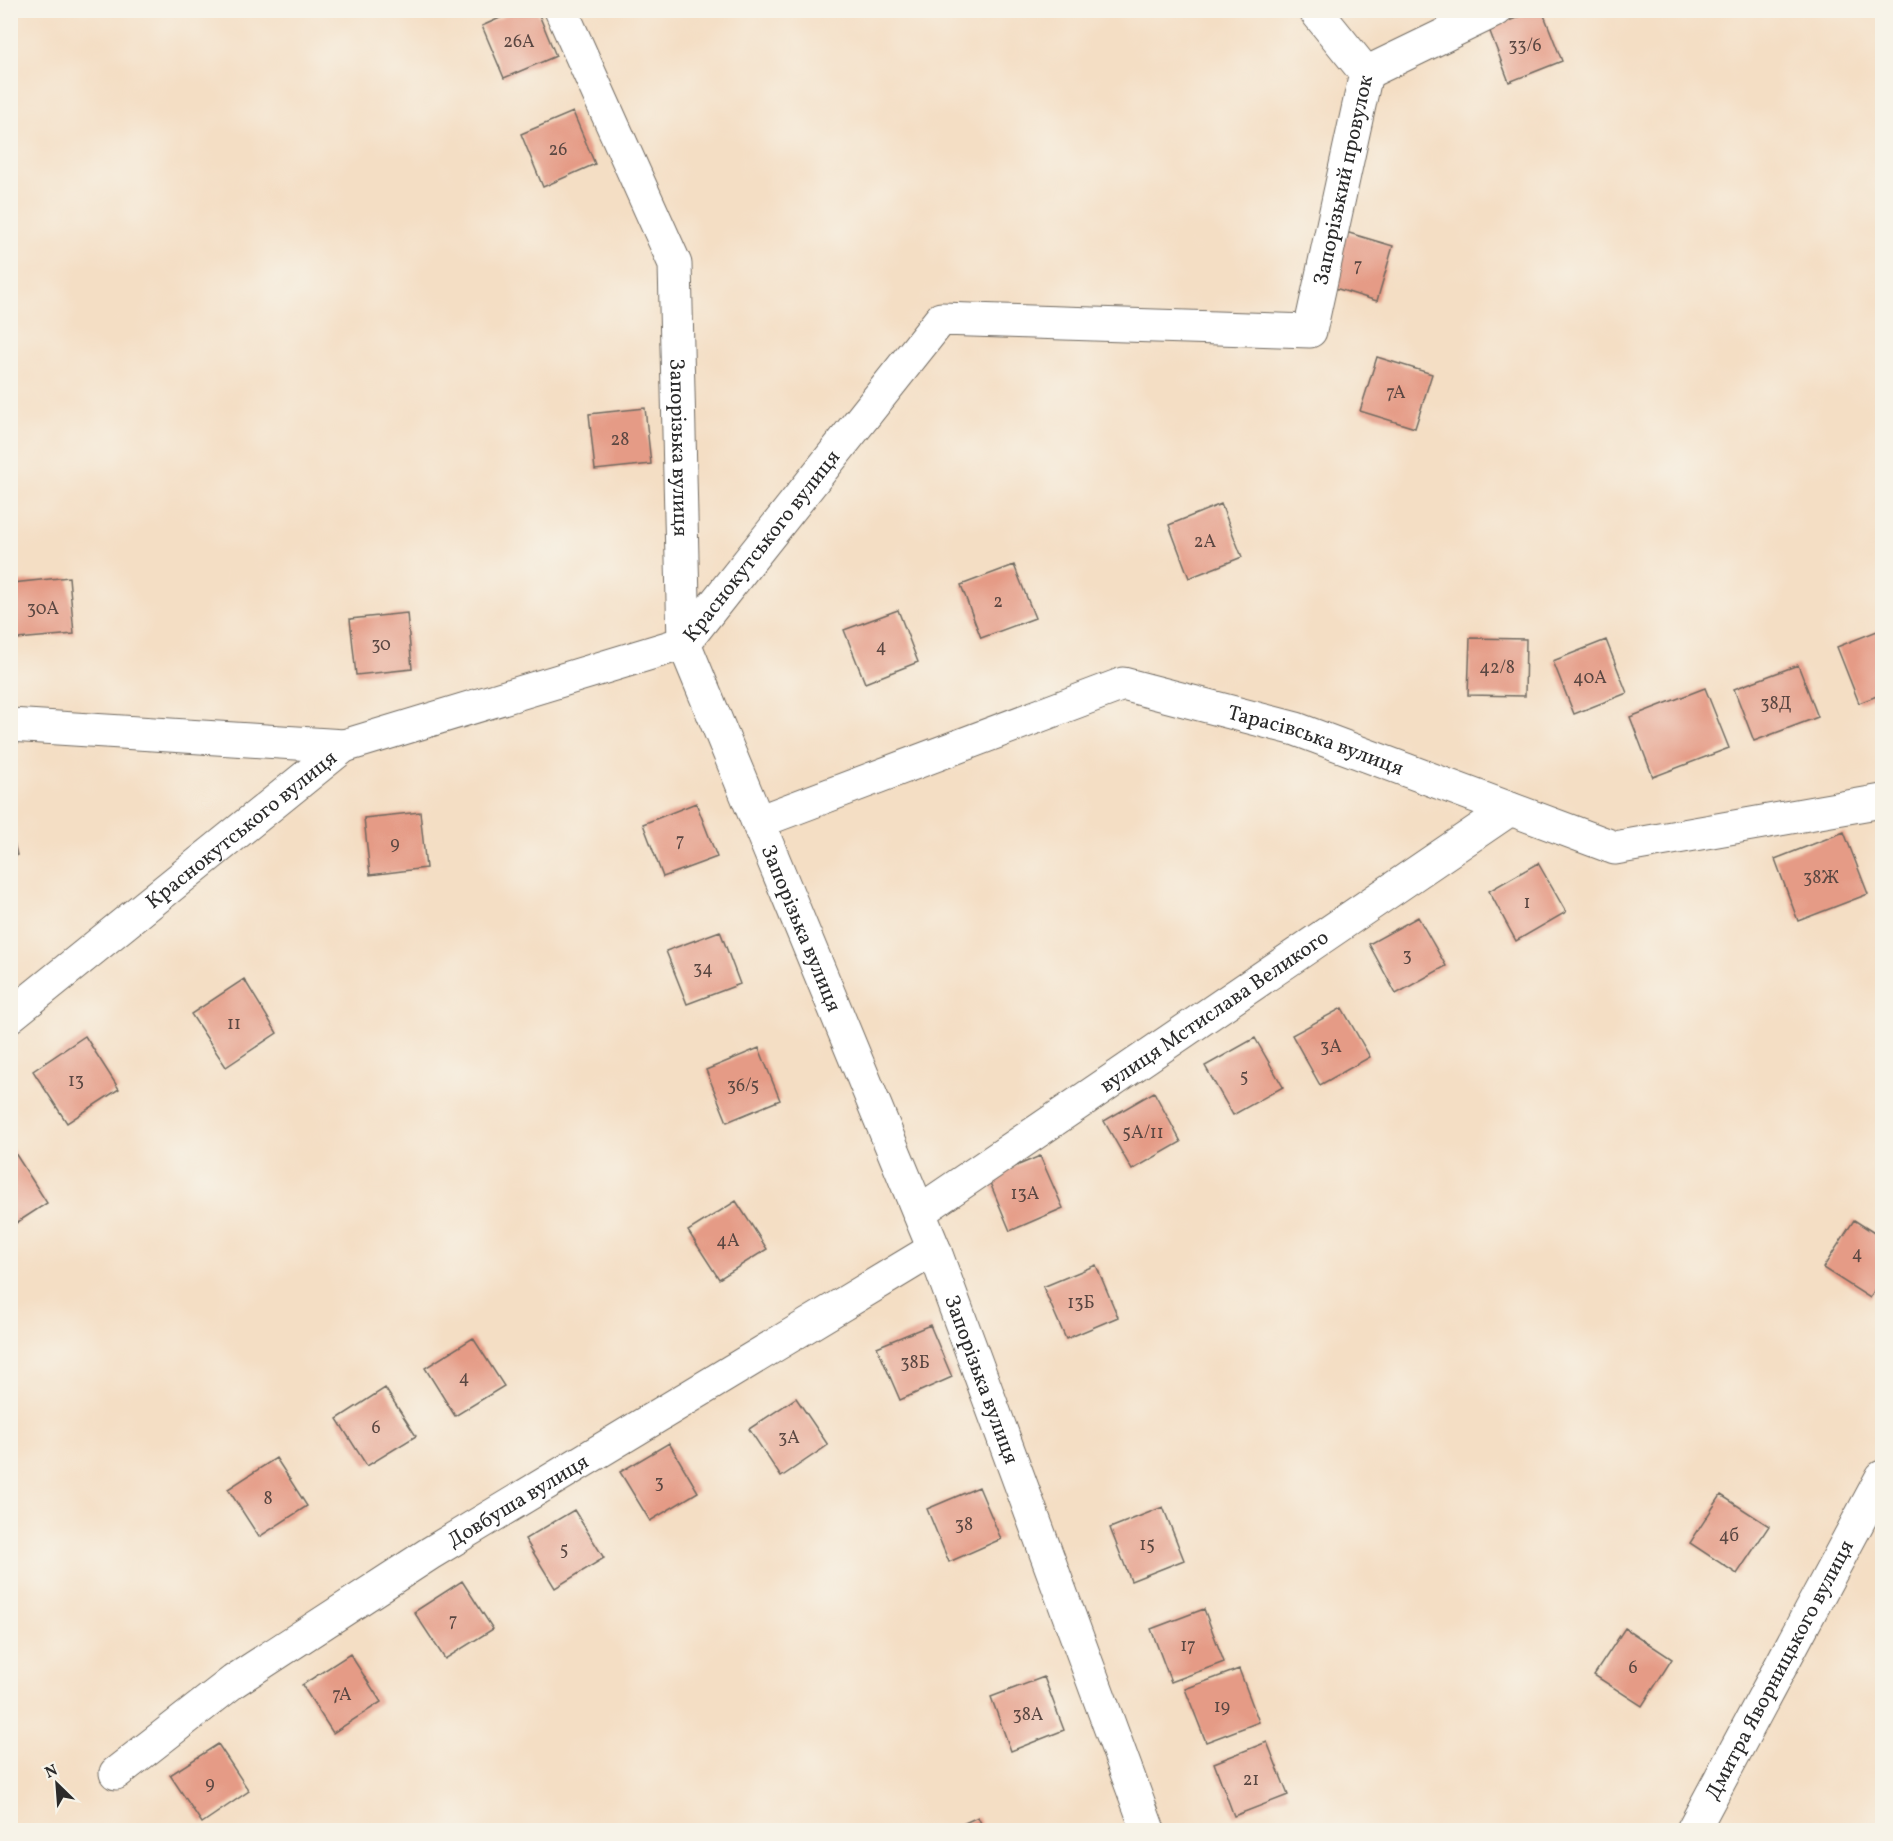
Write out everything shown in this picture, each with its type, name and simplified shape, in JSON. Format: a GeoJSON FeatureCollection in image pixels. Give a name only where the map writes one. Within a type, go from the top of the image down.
{"type":"FeatureCollection","features":[{"type":"Feature","properties":{"kind":"street","name":"Запорізька вулиця"},"geometry":{"type":"LineString","coordinates":[[561,10],[675,264],[684,643],[934,1249],[1148,1830]]}},
{"type":"Feature","properties":{"kind":"street","name":"Запорізький провулок"},"geometry":{"type":"LineString","coordinates":[[1310,331],[1366,73],[1315,10]]}},
{"type":"Feature","properties":{"kind":"street"},"geometry":{"type":"LineString","coordinates":[[1366,73],[1496,10]]}},
{"type":"Feature","properties":{"kind":"street","name":"Краснокутського вулиця"},"geometry":{"type":"LineString","coordinates":[[10,1016],[344,746],[684,643],[942,319],[1310,331]]}},
{"type":"Feature","properties":{"kind":"street","name":"Тарасівська вулиця"},"geometry":{"type":"LineString","coordinates":[[758,822],[1123,684],[1296,729],[1615,848],[1882,801]]}},
{"type":"Feature","properties":{"kind":"street"},"geometry":{"type":"LineString","coordinates":[[10,725],[344,746]]}},
{"type":"Feature","properties":{"kind":"street","name":"вулиця Мстислава Великого"},"geometry":{"type":"LineString","coordinates":[[919,1212],[1510,809]]}},
{"type":"Feature","properties":{"kind":"street","name":"Довбуша вулиця"},"geometry":{"type":"LineString","coordinates":[[116,1773],[234,1682],[429,1554],[934,1249]]}},
{"type":"Feature","properties":{"kind":"street","name":"Дмитра Яворницького вулиця"},"geometry":{"type":"LineString","coordinates":[[1693,1830],[1882,1477]]}},
{"type":"Feature","properties":{"kind":"building"},"geometry":{"type":"Polygon","coordinates":[[[518,10],[537,10],[556,56],[504,78],[482,26],[518,10]]]}},
{"type":"Feature","properties":{"kind":"building"},"geometry":{"type":"Polygon","coordinates":[[[1536,10],[1542,10],[1562,61],[1509,82],[1489,29],[1536,10]]]}},
{"type":"Feature","properties":{"kind":"building"},"geometry":{"type":"Polygon","coordinates":[[[573,112],[595,164],[543,187],[521,134],[573,112]]]}},
{"type":"Feature","properties":{"kind":"building"},"geometry":{"type":"Polygon","coordinates":[[[1339,230],[1393,246],[1377,301],[1322,284],[1339,230]]]}},
{"type":"Feature","properties":{"kind":"building"},"geometry":{"type":"Polygon","coordinates":[[[1377,357],[1432,374],[1415,428],[1360,411],[1377,357]]]}},
{"type":"Feature","properties":{"kind":"building"},"geometry":{"type":"Polygon","coordinates":[[[645,408],[651,464],[595,470],[589,414],[645,408]]]}},
{"type":"Feature","properties":{"kind":"building"},"geometry":{"type":"Polygon","coordinates":[[[1221,504],[1242,557],[1189,578],[1169,525],[1221,504]]]}},
{"type":"Feature","properties":{"kind":"building"},"geometry":{"type":"Polygon","coordinates":[[[1014,565],[1035,618],[981,638],[961,585],[1014,565]]]}},
{"type":"Feature","properties":{"kind":"building"},"geometry":{"type":"Polygon","coordinates":[[[69,577],[74,634],[17,639],[12,583],[69,577]]]}},
{"type":"Feature","properties":{"kind":"building"},"geometry":{"type":"Polygon","coordinates":[[[898,610],[918,662],[865,683],[844,630],[898,610]]]}},
{"type":"Feature","properties":{"kind":"building"},"geometry":{"type":"Polygon","coordinates":[[[407,613],[412,669],[356,675],[350,619],[407,613]]]}},
{"type":"Feature","properties":{"kind":"building"},"geometry":{"type":"Polygon","coordinates":[[[1882,629],[1882,694],[1859,703],[1837,647],[1882,629]]]}},
{"type":"Feature","properties":{"kind":"building"},"geometry":{"type":"Polygon","coordinates":[[[1470,638],[1526,639],[1525,696],[1468,695],[1470,638]]]}},
{"type":"Feature","properties":{"kind":"building"},"geometry":{"type":"Polygon","coordinates":[[[1606,640],[1627,693],[1574,714],[1553,661],[1606,640]]]}},
{"type":"Feature","properties":{"kind":"building"},"geometry":{"type":"Polygon","coordinates":[[[1798,665],[1818,717],[1754,741],[1734,689],[1798,665]]]}},
{"type":"Feature","properties":{"kind":"building"},"geometry":{"type":"Polygon","coordinates":[[[1705,688],[1729,748],[1653,777],[1630,717],[1705,688]]]}},
{"type":"Feature","properties":{"kind":"building"},"geometry":{"type":"Polygon","coordinates":[[[696,803],[717,857],[663,877],[643,824],[696,803]]]}},
{"type":"Feature","properties":{"kind":"building"},"geometry":{"type":"Polygon","coordinates":[[[420,812],[426,868],[370,875],[364,818],[420,812]]]}},
{"type":"Feature","properties":{"kind":"building"},"geometry":{"type":"Polygon","coordinates":[[[10,831],[17,855],[10,856],[10,831]]]}},
{"type":"Feature","properties":{"kind":"building"},"geometry":{"type":"Polygon","coordinates":[[[1844,832],[1868,894],[1798,921],[1775,859],[1844,832]]]}},
{"type":"Feature","properties":{"kind":"building"},"geometry":{"type":"Polygon","coordinates":[[[1538,863],[1566,912],[1516,941],[1489,891],[1538,863]]]}},
{"type":"Feature","properties":{"kind":"building"},"geometry":{"type":"Polygon","coordinates":[[[1418,917],[1446,966],[1396,994],[1369,944],[1418,917]]]}},
{"type":"Feature","properties":{"kind":"building"},"geometry":{"type":"Polygon","coordinates":[[[720,931],[740,984],[687,1004],[666,951],[720,931]]]}},
{"type":"Feature","properties":{"kind":"building"},"geometry":{"type":"Polygon","coordinates":[[[244,979],[277,1033],[226,1067],[191,1014],[244,979]]]}},
{"type":"Feature","properties":{"kind":"building"},"geometry":{"type":"Polygon","coordinates":[[[1342,1008],[1370,1057],[1320,1085],[1292,1035],[1342,1008]]]}},
{"type":"Feature","properties":{"kind":"building"},"geometry":{"type":"Polygon","coordinates":[[[85,1036],[119,1089],[67,1123],[33,1071],[85,1036]]]}},
{"type":"Feature","properties":{"kind":"building"},"geometry":{"type":"Polygon","coordinates":[[[1255,1038],[1283,1087],[1233,1115],[1205,1066],[1255,1038]]]}},
{"type":"Feature","properties":{"kind":"building"},"geometry":{"type":"Polygon","coordinates":[[[759,1048],[780,1100],[727,1122],[706,1070],[759,1048]]]}},
{"type":"Feature","properties":{"kind":"building"},"geometry":{"type":"Polygon","coordinates":[[[1154,1092],[1181,1142],[1132,1170],[1104,1121],[1154,1092]]]}},
{"type":"Feature","properties":{"kind":"building"},"geometry":{"type":"Polygon","coordinates":[[[13,1150],[47,1203],[10,1227],[10,1151],[13,1150]]]}},
{"type":"Feature","properties":{"kind":"building"},"geometry":{"type":"Polygon","coordinates":[[[1040,1156],[1063,1208],[1010,1231],[988,1178],[1040,1156]]]}},
{"type":"Feature","properties":{"kind":"building"},"geometry":{"type":"Polygon","coordinates":[[[736,1201],[767,1249],[719,1279],[688,1231],[736,1201]]]}},
{"type":"Feature","properties":{"kind":"building"},"geometry":{"type":"Polygon","coordinates":[[[1854,1220],[1882,1238],[1882,1280],[1870,1298],[1823,1268],[1854,1220]]]}},
{"type":"Feature","properties":{"kind":"building"},"geometry":{"type":"Polygon","coordinates":[[[1096,1265],[1118,1317],[1066,1339],[1043,1287],[1096,1265]]]}},
{"type":"Feature","properties":{"kind":"building"},"geometry":{"type":"Polygon","coordinates":[[[930,1325],[952,1377],[900,1400],[877,1347],[930,1325]]]}},
{"type":"Feature","properties":{"kind":"building"},"geometry":{"type":"Polygon","coordinates":[[[473,1338],[504,1386],[455,1416],[425,1368],[473,1338]]]}},
{"type":"Feature","properties":{"kind":"building"},"geometry":{"type":"Polygon","coordinates":[[[385,1388],[416,1436],[367,1466],[337,1419],[385,1388]]]}},
{"type":"Feature","properties":{"kind":"building"},"geometry":{"type":"Polygon","coordinates":[[[796,1398],[828,1445],[781,1477],[749,1429],[796,1398]]]}},
{"type":"Feature","properties":{"kind":"building"},"geometry":{"type":"Polygon","coordinates":[[[669,1443],[698,1492],[650,1521],[620,1472],[669,1443]]]}},
{"type":"Feature","properties":{"kind":"building"},"geometry":{"type":"Polygon","coordinates":[[[276,1458],[307,1506],[259,1537],[228,1489],[276,1458]]]}},
{"type":"Feature","properties":{"kind":"building"},"geometry":{"type":"Polygon","coordinates":[[[979,1487],[1001,1539],[949,1562],[927,1509],[979,1487]]]}},
{"type":"Feature","properties":{"kind":"building"},"geometry":{"type":"Polygon","coordinates":[[[1721,1495],[1769,1526],[1737,1574],[1690,1543],[1721,1495]]]}},
{"type":"Feature","properties":{"kind":"building"},"geometry":{"type":"Polygon","coordinates":[[[1163,1507],[1184,1560],[1131,1581],[1110,1528],[1163,1507]]]}},
{"type":"Feature","properties":{"kind":"building"},"geometry":{"type":"Polygon","coordinates":[[[574,1510],[604,1558],[555,1588],[525,1539],[574,1510]]]}},
{"type":"Feature","properties":{"kind":"building"},"geometry":{"type":"Polygon","coordinates":[[[462,1581],[493,1629],[445,1659],[414,1612],[462,1581]]]}},
{"type":"Feature","properties":{"kind":"building"},"geometry":{"type":"Polygon","coordinates":[[[1204,1609],[1224,1662],[1171,1682],[1151,1629],[1204,1609]]]}},
{"type":"Feature","properties":{"kind":"building"},"geometry":{"type":"Polygon","coordinates":[[[1625,1628],[1672,1659],[1642,1706],[1594,1675],[1625,1628]]]}},
{"type":"Feature","properties":{"kind":"building"},"geometry":{"type":"Polygon","coordinates":[[[350,1654],[381,1702],[333,1733],[302,1685],[350,1654]]]}},
{"type":"Feature","properties":{"kind":"building"},"geometry":{"type":"Polygon","coordinates":[[[1239,1669],[1259,1722],[1206,1742],[1185,1689],[1239,1669]]]}},
{"type":"Feature","properties":{"kind":"building"},"geometry":{"type":"Polygon","coordinates":[[[1044,1677],[1064,1730],[1011,1751],[991,1697],[1044,1677]]]}},
{"type":"Feature","properties":{"kind":"building"},"geometry":{"type":"Polygon","coordinates":[[[1267,1742],[1288,1795],[1234,1816],[1214,1763],[1267,1742]]]}},
{"type":"Feature","properties":{"kind":"building"},"geometry":{"type":"Polygon","coordinates":[[[218,1744],[249,1791],[202,1823],[170,1775],[218,1744]]]}},
{"type":"Feature","properties":{"kind":"building"},"geometry":{"type":"Polygon","coordinates":[[[978,1817],[984,1830],[949,1830],[978,1817]]]}}]}
